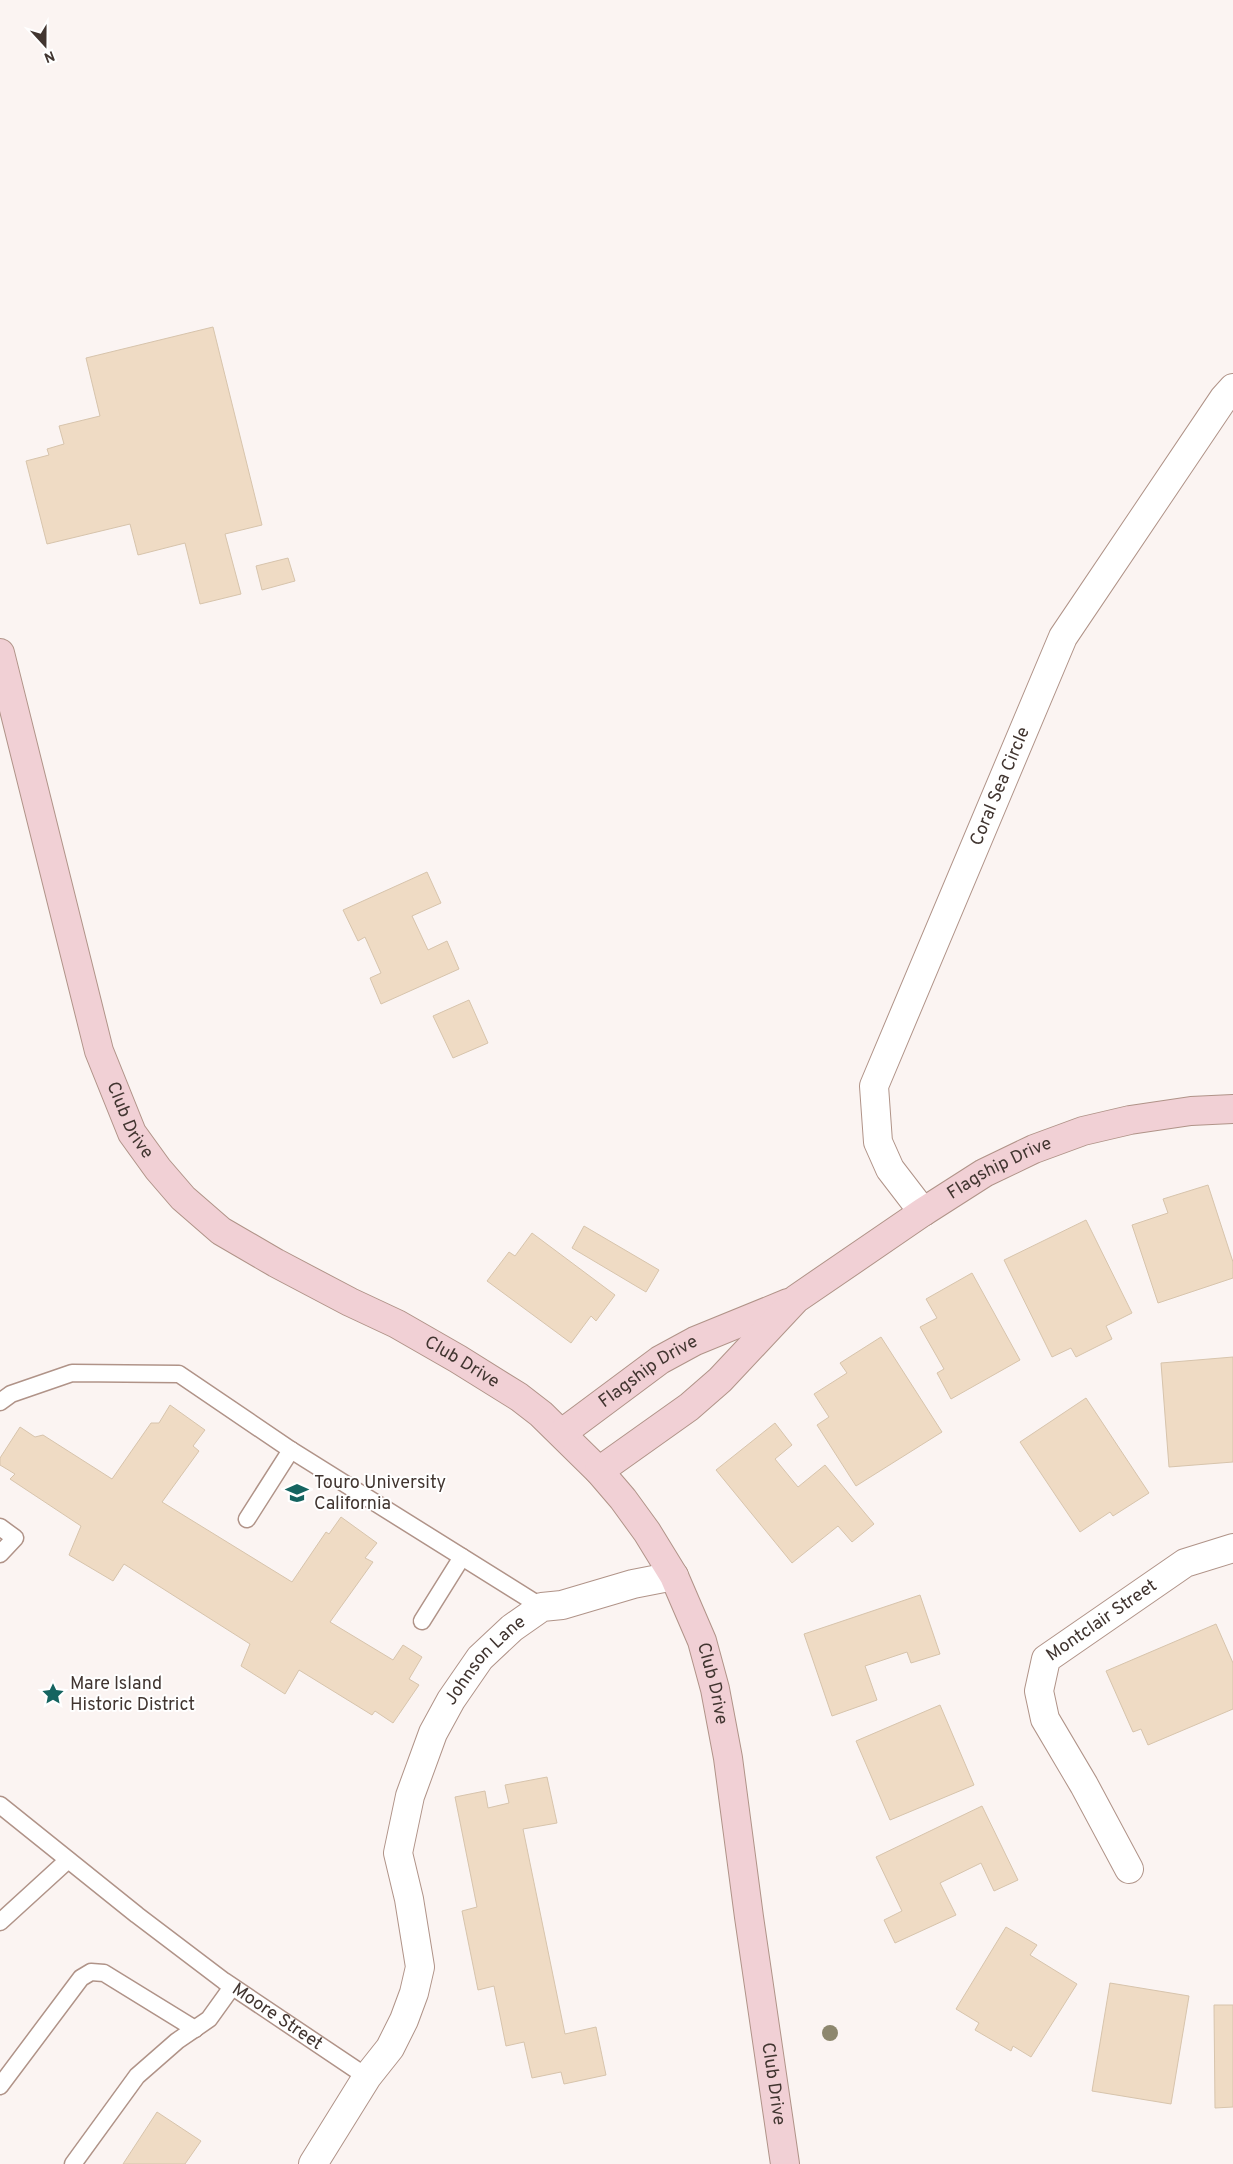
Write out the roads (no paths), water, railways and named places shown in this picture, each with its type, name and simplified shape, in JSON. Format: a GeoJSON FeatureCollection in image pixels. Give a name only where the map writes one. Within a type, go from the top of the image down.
{"type":"FeatureCollection","features":[{"type":"Feature","properties":{"kind":"street","name":"Coral Sea Circle"},"geometry":{"type":"LineString","coordinates":[[923,1212],[890,1168],[878,1142],[874,1086],[1063,637],[1224,398],[1233,388]]}},
{"type":"Feature","properties":{"kind":"street","name":"Club Drive"},"geometry":{"type":"LineString","coordinates":[[0,653],[99,1050],[132,1133],[158,1169],[183,1198],[222,1231],[276,1263],[350,1302],[397,1324],[519,1397],[562,1433],[623,1498],[674,1576],[702,1641],[717,1699],[728,1758],[748,1917],[785,2164]]}},
{"type":"Feature","properties":{"kind":"street","name":"Flagship Drive"},"geometry":{"type":"LineString","coordinates":[[562,1433],[660,1360],[695,1341],[796,1299],[923,1212],[984,1173],[1034,1149],[1083,1131],[1130,1120],[1190,1111],[1233,1109]]}},
{"type":"Feature","properties":{"kind":"street","name":"Flagship Drive"},"geometry":{"type":"LineString","coordinates":[[599,1471],[689,1407],[720,1380],[796,1299]]}},
{"type":"Feature","properties":{"kind":"street","name":"Montclair Street"},"geometry":{"type":"LineString","coordinates":[[1129,1870],[1084,1785],[1045,1719],[1039,1691],[1046,1659],[1185,1563],[1233,1548]]}},
{"type":"Feature","properties":{"kind":"street","name":"Johnson Lane"},"geometry":{"type":"LineString","coordinates":[[367,2077],[390,2048],[404,2020],[420,1967],[409,1899],[398,1853],[410,1796],[433,1733],[451,1700],[480,1658],[512,1628],[542,1607],[562,1605],[634,1584],[674,1576]]}},
{"type":"Feature","properties":{"kind":"street"},"geometry":{"type":"LineString","coordinates":[[313,2164],[367,2077]]}},
{"type":"Feature","properties":{"kind":"lane"},"geometry":{"type":"LineString","coordinates":[[0,1402],[11,1394],[72,1373],[179,1374],[291,1450],[542,1607]]}},
{"type":"Feature","properties":{"kind":"lane"},"geometry":{"type":"LineString","coordinates":[[247,1519],[291,1450]]}},
{"type":"Feature","properties":{"kind":"lane"},"geometry":{"type":"LineString","coordinates":[[0,1527],[15,1538],[0,1554]]}},
{"type":"Feature","properties":{"kind":"lane"},"geometry":{"type":"LineString","coordinates":[[422,1621],[462,1557]]}},
{"type":"Feature","properties":{"kind":"lane","name":"Moore Street"},"geometry":{"type":"LineString","coordinates":[[0,1805],[232,1987],[367,2077]]}},
{"type":"Feature","properties":{"kind":"lane"},"geometry":{"type":"LineString","coordinates":[[0,1922],[68,1860]]}},
{"type":"Feature","properties":{"kind":"lane"},"geometry":{"type":"LineString","coordinates":[[0,2086],[81,1978],[91,1972],[104,1973],[194,2029]]}},
{"type":"Feature","properties":{"kind":"lane"},"geometry":{"type":"LineString","coordinates":[[73,2164],[137,2076],[209,2019],[232,1987]]}},
{"type":"Feature","properties":{"kind":"place","name":"Touro University California"},"geometry":{"type":"Point","coordinates":[297,1493]}},
{"type":"Feature","properties":{"kind":"place","name":"Mare Island Historic District"},"geometry":{"type":"Point","coordinates":[53,1694]}}]}
